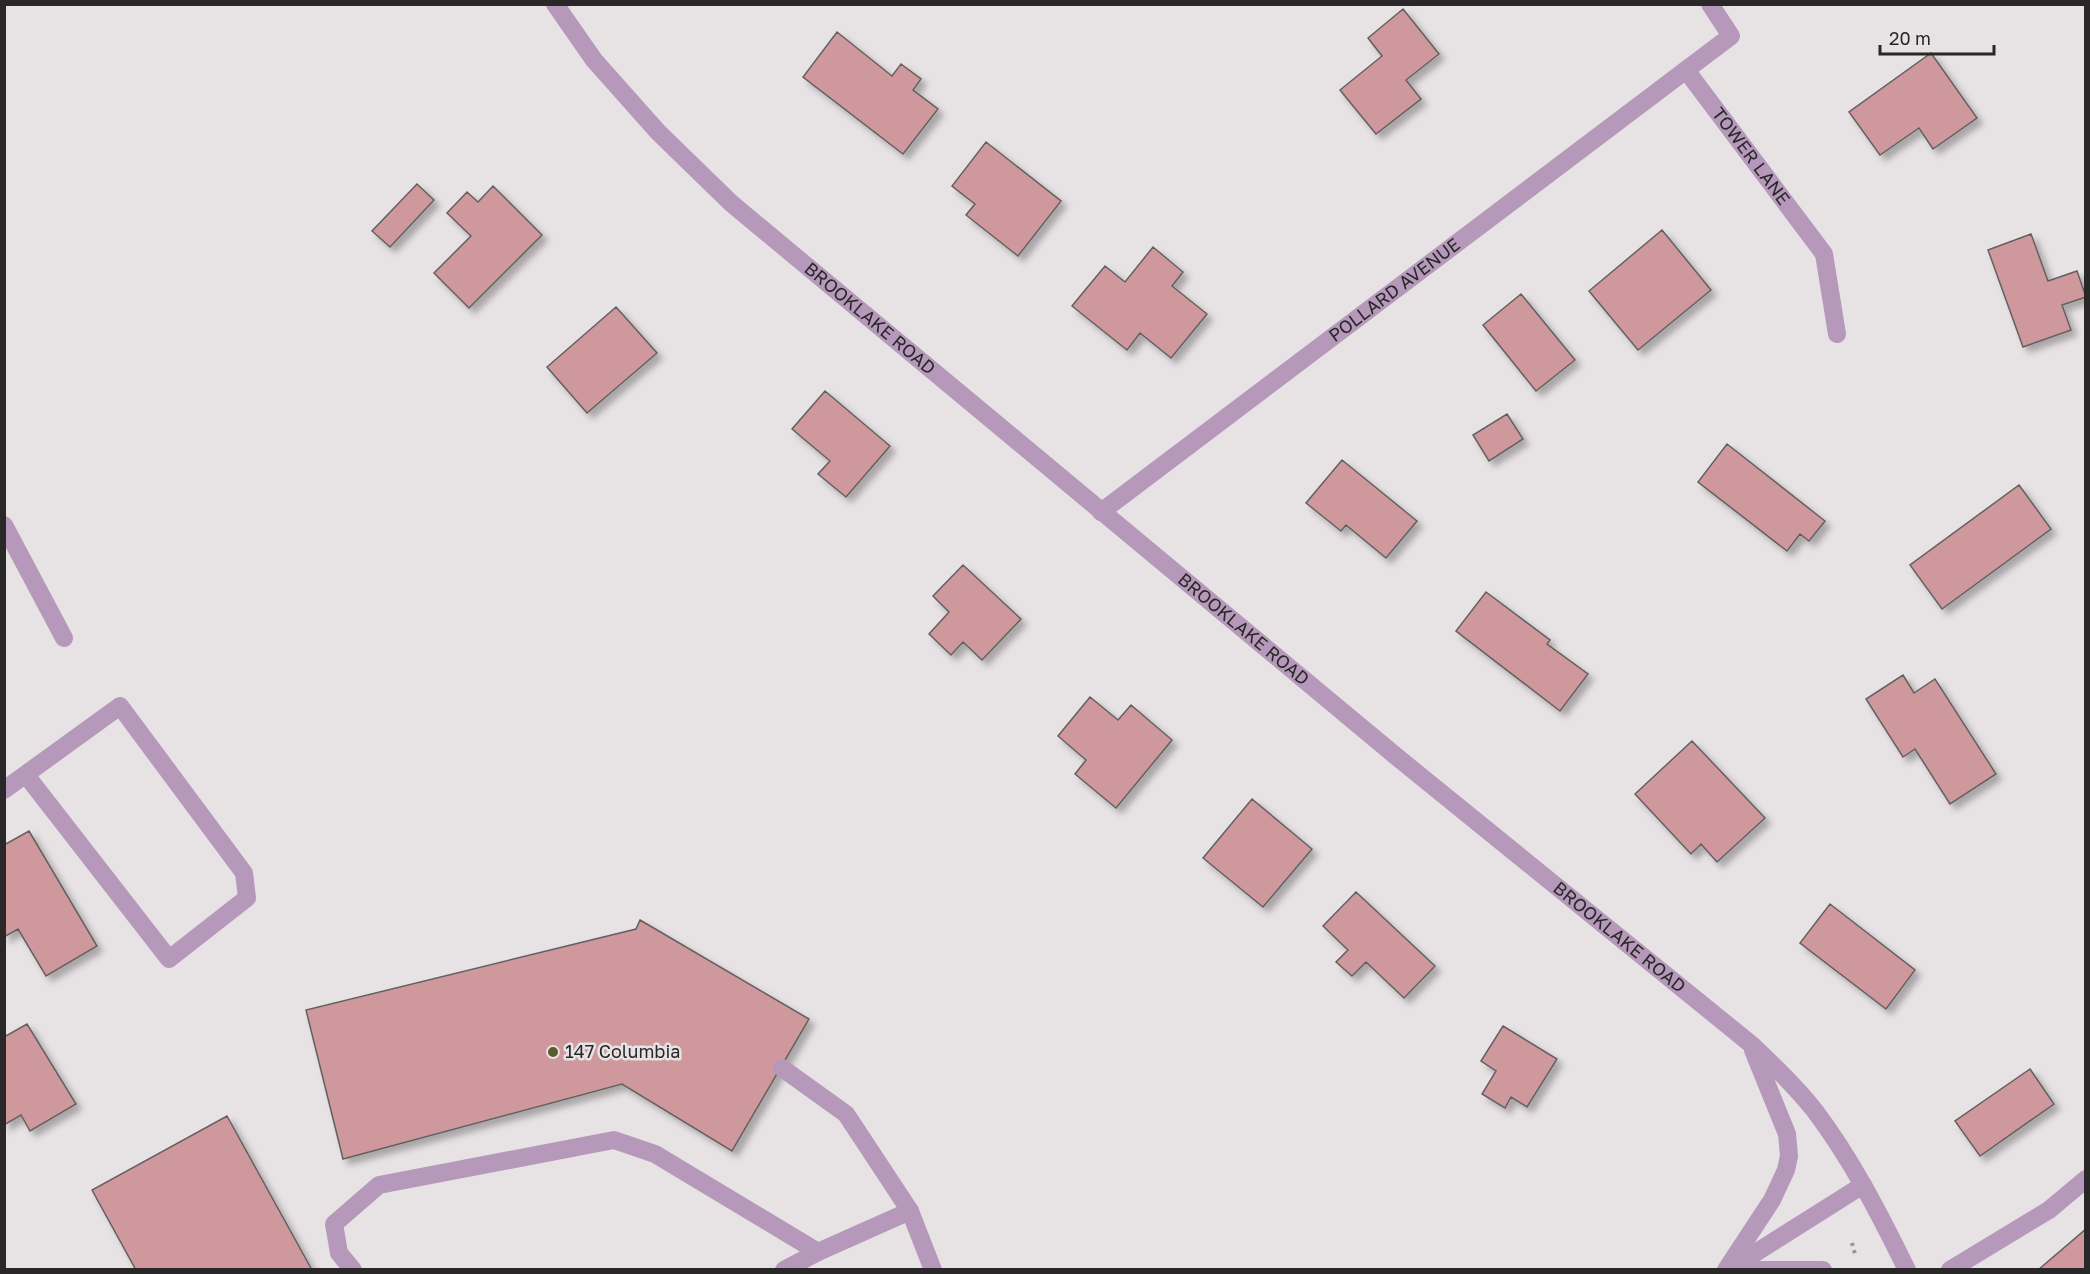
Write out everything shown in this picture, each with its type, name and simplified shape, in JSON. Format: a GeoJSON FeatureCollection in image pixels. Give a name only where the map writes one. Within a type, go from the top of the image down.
{"type":"FeatureCollection","features":[{"type":"Feature","properties":{"kind":"street","name":"BROOKLAKE ROAD"},"geometry":{"type":"LineString","coordinates":[[555,4],[594,60],[658,132],[731,203],[1101,512],[1752,1045],[1777,1068],[1815,1110],[1832,1135],[1863,1185],[1907,1269]]}},
{"type":"Feature","properties":{"kind":"street"},"geometry":{"type":"LineString","coordinates":[[1686,70],[1731,36],[1710,4]]}},
{"type":"Feature","properties":{"kind":"street","name":"POLLARD AVENUE"},"geometry":{"type":"LineString","coordinates":[[1101,512],[1686,70]]}},
{"type":"Feature","properties":{"kind":"street","name":"TOWER LANE"},"geometry":{"type":"LineString","coordinates":[[1686,70],[1824,254],[1837,334]]}},
{"type":"Feature","properties":{"kind":"street"},"geometry":{"type":"LineString","coordinates":[[4,525],[64,638]]}},
{"type":"Feature","properties":{"kind":"street"},"geometry":{"type":"LineString","coordinates":[[4,790],[120,706],[244,873],[248,898],[169,959],[26,775]]}},
{"type":"Feature","properties":{"kind":"street"},"geometry":{"type":"LineString","coordinates":[[1728,1269],[1772,1200],[1786,1170],[1789,1156],[1787,1134],[1752,1045]]}},
{"type":"Feature","properties":{"kind":"street"},"geometry":{"type":"LineString","coordinates":[[782,1068],[846,1114],[910,1211],[933,1269]]}},
{"type":"Feature","properties":{"kind":"street"},"geometry":{"type":"LineString","coordinates":[[353,1269],[339,1253],[334,1224],[379,1185],[614,1140],[655,1154],[818,1252]]}},
{"type":"Feature","properties":{"kind":"street"},"geometry":{"type":"LineString","coordinates":[[1950,1269],[2049,1210],[2085,1179]]}},
{"type":"Feature","properties":{"kind":"street"},"geometry":{"type":"LineString","coordinates":[[1728,1269],[1863,1185]]}},
{"type":"Feature","properties":{"kind":"street"},"geometry":{"type":"LineString","coordinates":[[784,1269],[910,1211]]}},
{"type":"Feature","properties":{"kind":"street"},"geometry":{"type":"LineString","coordinates":[[1757,1269],[1823,1269]]}},
{"type":"Feature","properties":{"kind":"path"},"geometry":{"type":"LineString","coordinates":[[1852,1243],[1855,1254]]}},
{"type":"Feature","properties":{"kind":"building"},"geometry":{"type":"Polygon","coordinates":[[[1403,9],[1439,54],[1406,80],[1421,99],[1376,134],[1340,90],[1382,56],[1368,38],[1403,9]]]}},
{"type":"Feature","properties":{"kind":"building"},"geometry":{"type":"Polygon","coordinates":[[[837,32],[892,76],[901,64],[921,79],[913,90],[938,109],[903,154],[803,77],[837,32]]]}},
{"type":"Feature","properties":{"kind":"building"},"geometry":{"type":"Polygon","coordinates":[[[1931,53],[1977,118],[1933,149],[1919,128],[1880,155],[1849,112],[1931,53]]]}},
{"type":"Feature","properties":{"kind":"building"},"geometry":{"type":"Polygon","coordinates":[[[986,142],[1061,201],[1018,256],[966,215],[975,204],[952,186],[986,142]]]}},
{"type":"Feature","properties":{"kind":"building"},"geometry":{"type":"Polygon","coordinates":[[[417,184],[434,200],[390,247],[372,231],[417,184]]]}},
{"type":"Feature","properties":{"kind":"building"},"geometry":{"type":"Polygon","coordinates":[[[493,186],[542,235],[469,308],[434,273],[471,236],[447,213],[467,192],[478,202],[493,186]]]}},
{"type":"Feature","properties":{"kind":"building"},"geometry":{"type":"Polygon","coordinates":[[[1662,230],[1711,290],[1638,350],[1589,291],[1662,230]]]}},
{"type":"Feature","properties":{"kind":"building"},"geometry":{"type":"Polygon","coordinates":[[[2031,234],[2048,281],[2077,271],[2086,297],[2062,305],[2071,330],[2023,347],[1988,250],[2031,234]]]}},
{"type":"Feature","properties":{"kind":"building"},"geometry":{"type":"Polygon","coordinates":[[[1153,247],[1183,272],[1172,286],[1207,314],[1171,358],[1140,333],[1127,350],[1072,306],[1105,266],[1125,282],[1153,247]]]}},
{"type":"Feature","properties":{"kind":"building"},"geometry":{"type":"Polygon","coordinates":[[[1521,294],[1575,360],[1536,391],[1483,325],[1521,294]]]}},
{"type":"Feature","properties":{"kind":"building"},"geometry":{"type":"Polygon","coordinates":[[[616,307],[657,353],[587,413],[547,367],[616,307]]]}},
{"type":"Feature","properties":{"kind":"building"},"geometry":{"type":"Polygon","coordinates":[[[825,391],[890,446],[846,497],[818,474],[830,461],[792,429],[825,391]]]}},
{"type":"Feature","properties":{"kind":"building"},"geometry":{"type":"Polygon","coordinates":[[[1507,414],[1523,439],[1489,461],[1473,435],[1507,414]]]}},
{"type":"Feature","properties":{"kind":"building"},"geometry":{"type":"Polygon","coordinates":[[[1727,444],[1825,521],[1809,541],[1800,534],[1787,551],[1698,482],[1727,444]]]}},
{"type":"Feature","properties":{"kind":"building"},"geometry":{"type":"Polygon","coordinates":[[[1342,460],[1417,521],[1386,558],[1346,525],[1341,531],[1306,503],[1342,460]]]}},
{"type":"Feature","properties":{"kind":"building"},"geometry":{"type":"Polygon","coordinates":[[[2019,485],[2051,529],[1942,609],[1910,565],[2019,485]]]}},
{"type":"Feature","properties":{"kind":"building"},"geometry":{"type":"Polygon","coordinates":[[[963,565],[1021,619],[982,660],[963,642],[951,655],[929,634],[949,612],[933,596],[963,565]]]}},
{"type":"Feature","properties":{"kind":"building"},"geometry":{"type":"Polygon","coordinates":[[[1486,592],[1550,640],[1547,644],[1588,674],[1560,711],[1456,631],[1486,592]]]}},
{"type":"Feature","properties":{"kind":"building"},"geometry":{"type":"Polygon","coordinates":[[[1903,675],[1914,693],[1935,679],[1996,774],[1950,804],[1915,749],[1903,757],[1866,699],[1903,675]]]}},
{"type":"Feature","properties":{"kind":"building"},"geometry":{"type":"Polygon","coordinates":[[[1090,697],[1118,720],[1131,705],[1172,740],[1116,808],[1075,774],[1086,760],[1058,736],[1090,697]]]}},
{"type":"Feature","properties":{"kind":"building"},"geometry":{"type":"Polygon","coordinates":[[[1692,741],[1765,818],[1717,862],[1701,844],[1691,854],[1635,794],[1692,741]]]}},
{"type":"Feature","properties":{"kind":"building"},"geometry":{"type":"Polygon","coordinates":[[[1252,799],[1312,849],[1263,907],[1203,858],[1252,799]]]}},
{"type":"Feature","properties":{"kind":"building"},"geometry":{"type":"Polygon","coordinates":[[[29,831],[97,946],[46,976],[18,929],[4,937],[4,845],[29,831]]]}},
{"type":"Feature","properties":{"kind":"building"},"geometry":{"type":"Polygon","coordinates":[[[1356,892],[1435,966],[1404,998],[1366,962],[1352,976],[1336,962],[1348,950],[1323,926],[1356,892]]]}},
{"type":"Feature","properties":{"kind":"building"},"geometry":{"type":"Polygon","coordinates":[[[1830,904],[1915,970],[1886,1009],[1800,943],[1830,904]]]}},
{"type":"Feature","properties":{"kind":"building","name":"147 Columbia"},"geometry":{"type":"Polygon","coordinates":[[[640,920],[809,1019],[732,1151],[622,1084],[343,1159],[306,1010],[636,929],[640,920]]]}},
{"type":"Feature","properties":{"kind":"building"},"geometry":{"type":"Polygon","coordinates":[[[27,1024],[76,1104],[30,1131],[21,1115],[4,1125],[4,1037],[27,1024]]]}},
{"type":"Feature","properties":{"kind":"building"},"geometry":{"type":"Polygon","coordinates":[[[1503,1026],[1557,1059],[1527,1107],[1511,1097],[1505,1108],[1482,1094],[1496,1071],[1481,1061],[1503,1026]]]}},
{"type":"Feature","properties":{"kind":"building"},"geometry":{"type":"Polygon","coordinates":[[[2030,1069],[2054,1104],[1980,1156],[1955,1121],[2030,1069]]]}},
{"type":"Feature","properties":{"kind":"building"},"geometry":{"type":"Polygon","coordinates":[[[227,1116],[312,1270],[136,1270],[92,1190],[227,1116]]]}},
{"type":"Feature","properties":{"kind":"building"},"geometry":{"type":"Polygon","coordinates":[[[2086,1229],[2086,1270],[2038,1270],[2086,1229]]]}},
{"type":"Feature","properties":{"kind":"place","name":"147 Columbia"},"geometry":{"type":"Point","coordinates":[553,1052]}}]}
